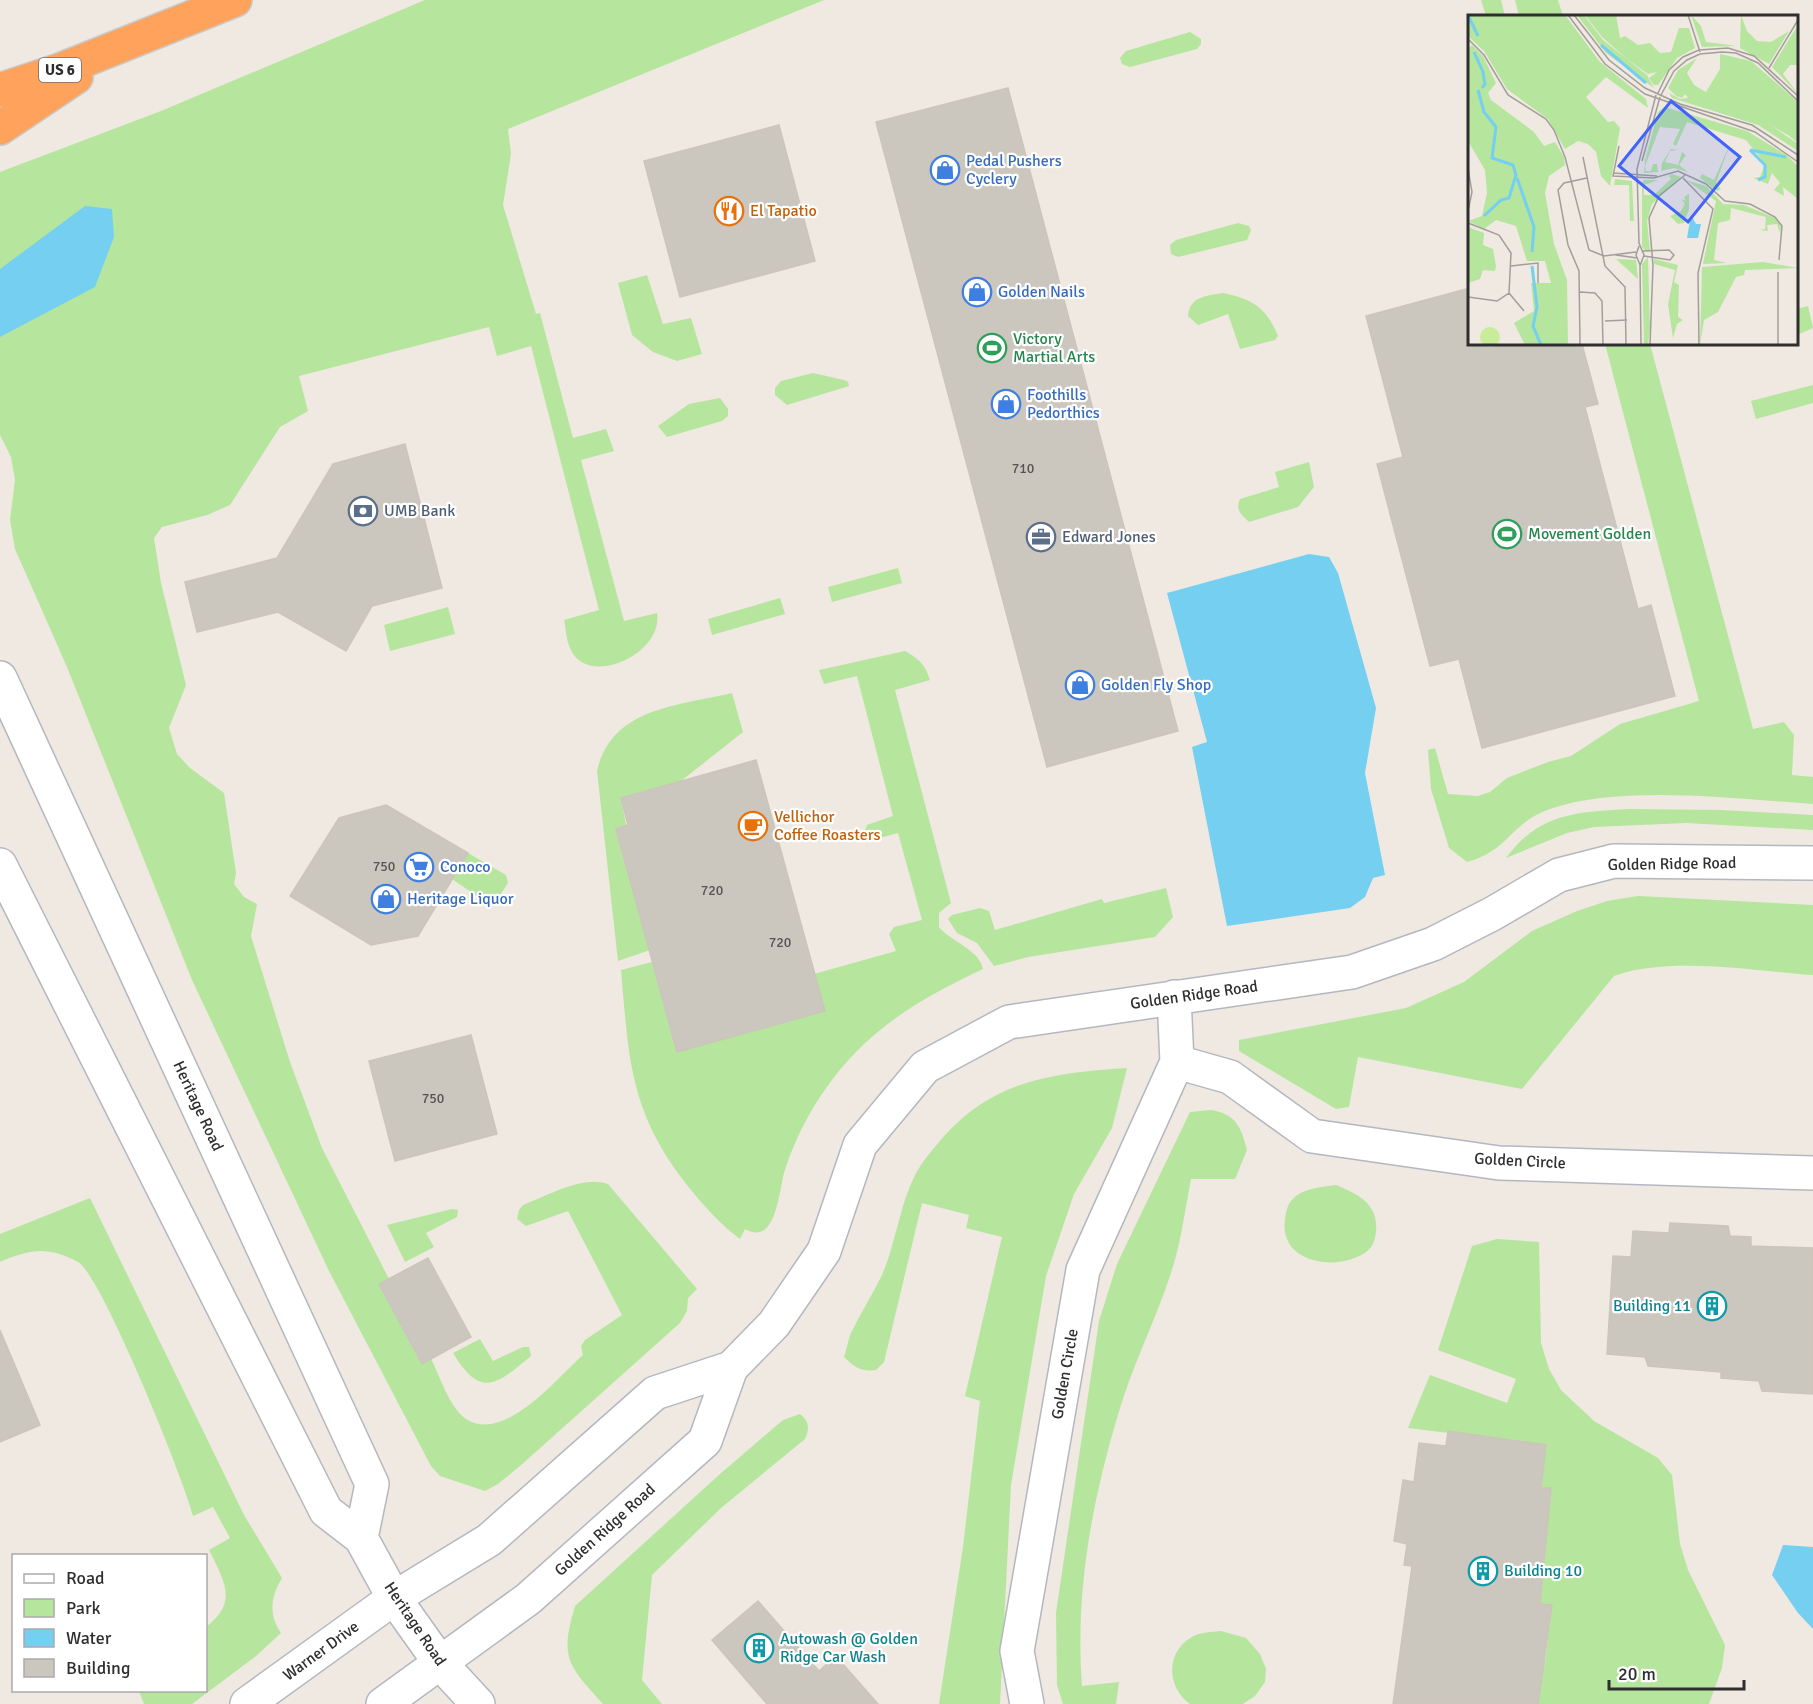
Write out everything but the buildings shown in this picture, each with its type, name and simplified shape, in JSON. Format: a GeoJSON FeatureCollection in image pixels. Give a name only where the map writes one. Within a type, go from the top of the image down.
{"type":"FeatureCollection","features":[{"type":"Feature","properties":{"kind":"highway","name":"US 6"},"geometry":{"type":"LineString","coordinates":[[0,90],[120,47],[234,0]]}},
{"type":"Feature","properties":{"kind":"highway"},"geometry":{"type":"LineString","coordinates":[[0,128],[120,47]]}},
{"type":"Feature","properties":{"kind":"street","name":"Heritage Road"},"geometry":{"type":"LineString","coordinates":[[0,678],[372,1484],[361,1538]]}},
{"type":"Feature","properties":{"kind":"street","name":"Golden Ridge Road"},"geometry":{"type":"LineString","coordinates":[[441,1664],[528,1599],[705,1441],[731,1368],[774,1324],[824,1251],[860,1145],[925,1067],[1009,1022],[1352,972],[1433,944],[1492,914],[1559,875],[1614,861],[1813,863]]}},
{"type":"Feature","properties":{"kind":"street","name":"Heritage Road"},"geometry":{"type":"LineString","coordinates":[[0,865],[326,1511],[361,1538],[394,1599],[441,1664],[478,1704]]}},
{"type":"Feature","properties":{"kind":"street","name":"Golden Circle"},"geometry":{"type":"LineString","coordinates":[[1027,1704],[1017,1651],[1083,1270],[1177,1062],[1174,997]]}},
{"type":"Feature","properties":{"kind":"street","name":"Golden Circle"},"geometry":{"type":"LineString","coordinates":[[1177,1062],[1230,1077],[1312,1136],[1499,1163],[1813,1173]]}},
{"type":"Feature","properties":{"kind":"street","name":"Golden Ridge Road"},"geometry":{"type":"LineString","coordinates":[[394,1599],[489,1540],[655,1393],[731,1368]]}},
{"type":"Feature","properties":{"kind":"street","name":"Warner Drive"},"geometry":{"type":"LineString","coordinates":[[247,1704],[394,1599]]}},
{"type":"Feature","properties":{"kind":"street"},"geometry":{"type":"LineString","coordinates":[[383,1704],[441,1664]]}},
{"type":"Feature","properties":{"kind":"green space"},"geometry":{"type":"Polygon","coordinates":[[[425,0],[824,0],[508,129],[511,154],[503,205],[536,314],[540,313],[573,438],[606,429],[614,451],[581,460],[624,621],[657,613],[656,628],[649,642],[637,653],[622,662],[606,666],[591,666],[579,660],[570,648],[564,620],[599,610],[531,346],[497,356],[489,327],[299,376],[308,411],[280,427],[230,505],[207,515],[162,527],[154,538],[161,583],[186,685],[169,728],[177,754],[190,768],[224,793],[236,873],[234,884],[244,897],[257,904],[251,936],[290,1062],[322,1148],[389,1279],[379,1285],[421,1363],[431,1359],[450,1399],[466,1419],[481,1424],[497,1423],[513,1416],[545,1392],[583,1355],[581,1346],[585,1340],[622,1315],[568,1211],[526,1226],[517,1219],[523,1205],[576,1184],[598,1182],[608,1184],[697,1289],[688,1298],[687,1311],[680,1323],[520,1466],[498,1484],[485,1491],[440,1476],[431,1466],[329,1271],[192,980],[67,667],[15,549],[10,520],[15,480],[11,457],[0,435],[0,172],[161,111],[425,0]]]}},
{"type":"Feature","properties":{"kind":"green space"},"geometry":{"type":"Polygon","coordinates":[[[1481,0],[1501,0],[1505,15],[1486,15],[1481,0]]]}},
{"type":"Feature","properties":{"kind":"green space"},"geometry":{"type":"Polygon","coordinates":[[[1515,0],[1558,0],[1563,15],[1519,15],[1515,0]]]}},
{"type":"Feature","properties":{"kind":"green space"},"geometry":{"type":"Polygon","coordinates":[[[1190,32],[1201,39],[1201,44],[1197,49],[1130,67],[1122,64],[1120,58],[1126,51],[1190,32]]]}},
{"type":"Feature","properties":{"kind":"green space"},"geometry":{"type":"Polygon","coordinates":[[[1238,223],[1249,226],[1251,230],[1247,240],[1178,257],[1171,254],[1170,245],[1176,240],[1238,223]]]}},
{"type":"Feature","properties":{"kind":"green space"},"geometry":{"type":"Polygon","coordinates":[[[647,275],[663,324],[691,318],[702,354],[677,361],[653,352],[632,335],[618,283],[647,275]]]}},
{"type":"Feature","properties":{"kind":"green space"},"geometry":{"type":"Polygon","coordinates":[[[1223,293],[1242,298],[1263,311],[1278,336],[1275,340],[1240,349],[1228,314],[1198,325],[1188,316],[1189,309],[1195,301],[1205,296],[1223,293]]]}},
{"type":"Feature","properties":{"kind":"green space"},"geometry":{"type":"Polygon","coordinates":[[[1808,306],[1813,328],[1798,335],[1798,309],[1808,306]]]}},
{"type":"Feature","properties":{"kind":"green space"},"geometry":{"type":"Polygon","coordinates":[[[1605,345],[1650,345],[1753,729],[1784,722],[1794,735],[1792,775],[1813,777],[1813,804],[1680,795],[1610,797],[1578,801],[1550,809],[1526,821],[1492,851],[1467,862],[1449,848],[1431,789],[1428,750],[1435,748],[1448,794],[1478,796],[1490,792],[1507,778],[1548,762],[1571,756],[1620,724],[1699,701],[1605,345]]]}},
{"type":"Feature","properties":{"kind":"green space"},"geometry":{"type":"Polygon","coordinates":[[[813,373],[844,380],[849,386],[787,405],[775,395],[775,388],[781,381],[813,373]]]}},
{"type":"Feature","properties":{"kind":"green space"},"geometry":{"type":"Polygon","coordinates":[[[1813,385],[1813,403],[1756,419],[1751,401],[1813,385]]]}},
{"type":"Feature","properties":{"kind":"green space"},"geometry":{"type":"Polygon","coordinates":[[[720,398],[728,409],[728,416],[722,421],[667,437],[658,426],[689,404],[720,398]]]}},
{"type":"Feature","properties":{"kind":"green space"},"geometry":{"type":"Polygon","coordinates":[[[1309,462],[1314,487],[1298,507],[1249,522],[1241,514],[1238,506],[1240,499],[1279,487],[1275,472],[1309,462]]]}},
{"type":"Feature","properties":{"kind":"green space"},"geometry":{"type":"Polygon","coordinates":[[[898,568],[902,583],[832,602],[828,587],[898,568]]]}},
{"type":"Feature","properties":{"kind":"green space"},"geometry":{"type":"Polygon","coordinates":[[[780,598],[785,614],[712,635],[708,619],[780,598]]]}},
{"type":"Feature","properties":{"kind":"green space"},"geometry":{"type":"Polygon","coordinates":[[[448,607],[455,634],[390,651],[384,625],[448,607]]]}},
{"type":"Feature","properties":{"kind":"green space"},"geometry":{"type":"Polygon","coordinates":[[[905,651],[921,662],[930,680],[895,690],[951,903],[939,913],[939,927],[976,956],[983,969],[900,1015],[856,1052],[836,1075],[801,1130],[786,1168],[778,1203],[770,1224],[763,1230],[755,1232],[745,1229],[740,1239],[714,1216],[691,1190],[655,1137],[636,1086],[627,1033],[621,970],[652,962],[678,1051],[824,1011],[814,974],[896,951],[889,934],[894,927],[922,920],[898,833],[872,840],[864,833],[867,825],[893,816],[857,676],[824,684],[819,670],[905,651]]]}},
{"type":"Feature","properties":{"kind":"green space"},"geometry":{"type":"Polygon","coordinates":[[[732,693],[743,732],[681,781],[621,798],[650,950],[618,961],[597,771],[605,750],[617,734],[632,722],[650,713],[732,693]]]}},
{"type":"Feature","properties":{"kind":"green space"},"geometry":{"type":"Polygon","coordinates":[[[1629,809],[1721,810],[1813,815],[1813,830],[1686,823],[1594,827],[1567,833],[1506,858],[1532,832],[1560,818],[1576,814],[1629,809]]]}},
{"type":"Feature","properties":{"kind":"green space"},"geometry":{"type":"Polygon","coordinates":[[[468,853],[506,875],[508,883],[496,901],[487,903],[452,879],[468,853]]]}},
{"type":"Feature","properties":{"kind":"green space"},"geometry":{"type":"Polygon","coordinates":[[[1166,888],[1173,917],[1155,937],[1028,957],[994,966],[977,943],[957,933],[948,919],[952,915],[980,908],[989,911],[995,930],[1102,899],[1104,903],[1166,888]]]}},
{"type":"Feature","properties":{"kind":"green space"},"geometry":{"type":"Polygon","coordinates":[[[1638,896],[1813,905],[1813,975],[1712,966],[1686,966],[1636,970],[1614,976],[1522,1089],[1358,1057],[1349,1107],[1336,1109],[1239,1051],[1239,1040],[1406,1008],[1464,982],[1532,931],[1577,911],[1607,901],[1638,896]]]}},
{"type":"Feature","properties":{"kind":"green space"},"geometry":{"type":"Polygon","coordinates":[[[1127,1068],[1112,1128],[1074,1194],[1046,1276],[1011,1485],[1000,1704],[939,1704],[963,1547],[980,1401],[965,1396],[1002,1237],[966,1228],[969,1215],[922,1203],[884,1362],[876,1370],[866,1370],[855,1366],[844,1357],[851,1334],[882,1275],[915,1175],[945,1135],[965,1116],[985,1102],[1028,1082],[1075,1073],[1127,1068]]]}},
{"type":"Feature","properties":{"kind":"green space"},"geometry":{"type":"Polygon","coordinates":[[[1211,1110],[1232,1118],[1240,1128],[1247,1150],[1235,1179],[1191,1179],[1171,1273],[1129,1381],[1108,1451],[1087,1550],[1081,1618],[1082,1686],[1119,1682],[1116,1704],[1063,1704],[1057,1685],[1056,1613],[1099,1321],[1117,1264],[1190,1112],[1211,1110]]]}},
{"type":"Feature","properties":{"kind":"green space"},"geometry":{"type":"Polygon","coordinates":[[[1336,1185],[1359,1196],[1370,1207],[1376,1222],[1374,1241],[1366,1252],[1354,1258],[1341,1262],[1313,1260],[1301,1255],[1291,1246],[1286,1235],[1287,1209],[1291,1201],[1302,1192],[1336,1185]]]}},
{"type":"Feature","properties":{"kind":"green space"},"geometry":{"type":"Polygon","coordinates":[[[90,1198],[244,1515],[282,1578],[275,1592],[272,1606],[274,1619],[281,1633],[256,1656],[192,1704],[144,1704],[139,1692],[207,1692],[207,1626],[222,1609],[226,1591],[209,1550],[230,1538],[213,1507],[193,1516],[175,1464],[141,1381],[105,1302],[89,1275],[78,1262],[57,1253],[30,1252],[0,1262],[0,1234],[90,1198]]]}},
{"type":"Feature","properties":{"kind":"green space"},"geometry":{"type":"Polygon","coordinates":[[[452,1209],[458,1210],[457,1217],[426,1233],[434,1247],[405,1262],[387,1225],[452,1209]]]}},
{"type":"Feature","properties":{"kind":"green space"},"geometry":{"type":"Polygon","coordinates":[[[1497,1239],[1539,1242],[1541,1343],[1549,1369],[1561,1390],[1594,1421],[1658,1458],[1672,1475],[1680,1544],[1688,1570],[1725,1645],[1722,1668],[1709,1704],[1538,1704],[1530,1698],[1534,1661],[1545,1662],[1552,1606],[1540,1604],[1544,1565],[1530,1563],[1551,1488],[1541,1488],[1546,1445],[1408,1428],[1430,1375],[1507,1403],[1516,1379],[1438,1350],[1472,1246],[1497,1239]]]}},
{"type":"Feature","properties":{"kind":"green space"},"geometry":{"type":"Polygon","coordinates":[[[480,1339],[493,1361],[523,1347],[529,1347],[531,1356],[498,1380],[489,1383],[481,1382],[463,1368],[453,1353],[480,1339]]]}},
{"type":"Feature","properties":{"kind":"green space"},"geometry":{"type":"Polygon","coordinates":[[[800,1414],[808,1425],[805,1439],[721,1508],[652,1575],[642,1680],[662,1704],[603,1704],[582,1680],[570,1661],[568,1638],[575,1606],[783,1420],[800,1414]]]}},
{"type":"Feature","properties":{"kind":"green space"},"geometry":{"type":"Polygon","coordinates":[[[1221,1631],[1246,1638],[1260,1654],[1266,1669],[1265,1682],[1255,1696],[1243,1704],[1190,1704],[1182,1697],[1173,1679],[1172,1669],[1177,1651],[1183,1643],[1195,1635],[1221,1631]]]}},
{"type":"Feature","properties":{"kind":"water"},"geometry":{"type":"Polygon","coordinates":[[[85,206],[112,209],[114,237],[95,287],[0,337],[0,269],[85,206]]]}},
{"type":"Feature","properties":{"kind":"water"},"geometry":{"type":"Polygon","coordinates":[[[1309,554],[1329,557],[1338,573],[1376,708],[1365,773],[1385,875],[1373,878],[1365,897],[1350,908],[1227,926],[1192,747],[1207,742],[1167,593],[1309,554]]]}},
{"type":"Feature","properties":{"kind":"water"},"geometry":{"type":"Polygon","coordinates":[[[1783,1545],[1813,1547],[1813,1629],[1798,1613],[1772,1575],[1783,1545]]]}},
{"type":"Feature","properties":{"kind":"place","name":"Pedal Pushers Cyclery"},"geometry":{"type":"Point","coordinates":[945,170]}},
{"type":"Feature","properties":{"kind":"place","name":"El Tapatio"},"geometry":{"type":"Point","coordinates":[729,211]}},
{"type":"Feature","properties":{"kind":"place","name":"Golden Nails"},"geometry":{"type":"Point","coordinates":[977,292]}},
{"type":"Feature","properties":{"kind":"place","name":"Victory Martial Arts"},"geometry":{"type":"Point","coordinates":[992,348]}},
{"type":"Feature","properties":{"kind":"place","name":"Foothills Pedorthics"},"geometry":{"type":"Point","coordinates":[1006,404]}},
{"type":"Feature","properties":{"kind":"place","name":"UMB Bank"},"geometry":{"type":"Point","coordinates":[363,511]}},
{"type":"Feature","properties":{"kind":"place","name":"Movement Golden"},"geometry":{"type":"Point","coordinates":[1507,534]}},
{"type":"Feature","properties":{"kind":"place","name":"Edward Jones"},"geometry":{"type":"Point","coordinates":[1041,537]}},
{"type":"Feature","properties":{"kind":"place","name":"Golden Fly Shop"},"geometry":{"type":"Point","coordinates":[1080,685]}},
{"type":"Feature","properties":{"kind":"place","name":"Vellichor Coffee Roasters"},"geometry":{"type":"Point","coordinates":[753,826]}},
{"type":"Feature","properties":{"kind":"place","name":"Conoco"},"geometry":{"type":"Point","coordinates":[419,867]}},
{"type":"Feature","properties":{"kind":"place","name":"Heritage Liquor"},"geometry":{"type":"Point","coordinates":[386,899]}},
{"type":"Feature","properties":{"kind":"place","name":"Building 11"},"geometry":{"type":"Point","coordinates":[1712,1306]}},
{"type":"Feature","properties":{"kind":"place","name":"Building 10"},"geometry":{"type":"Point","coordinates":[1483,1571]}},
{"type":"Feature","properties":{"kind":"place","name":"Autowash @ Golden Ridge Car Wash"},"geometry":{"type":"Point","coordinates":[759,1648]}}]}
